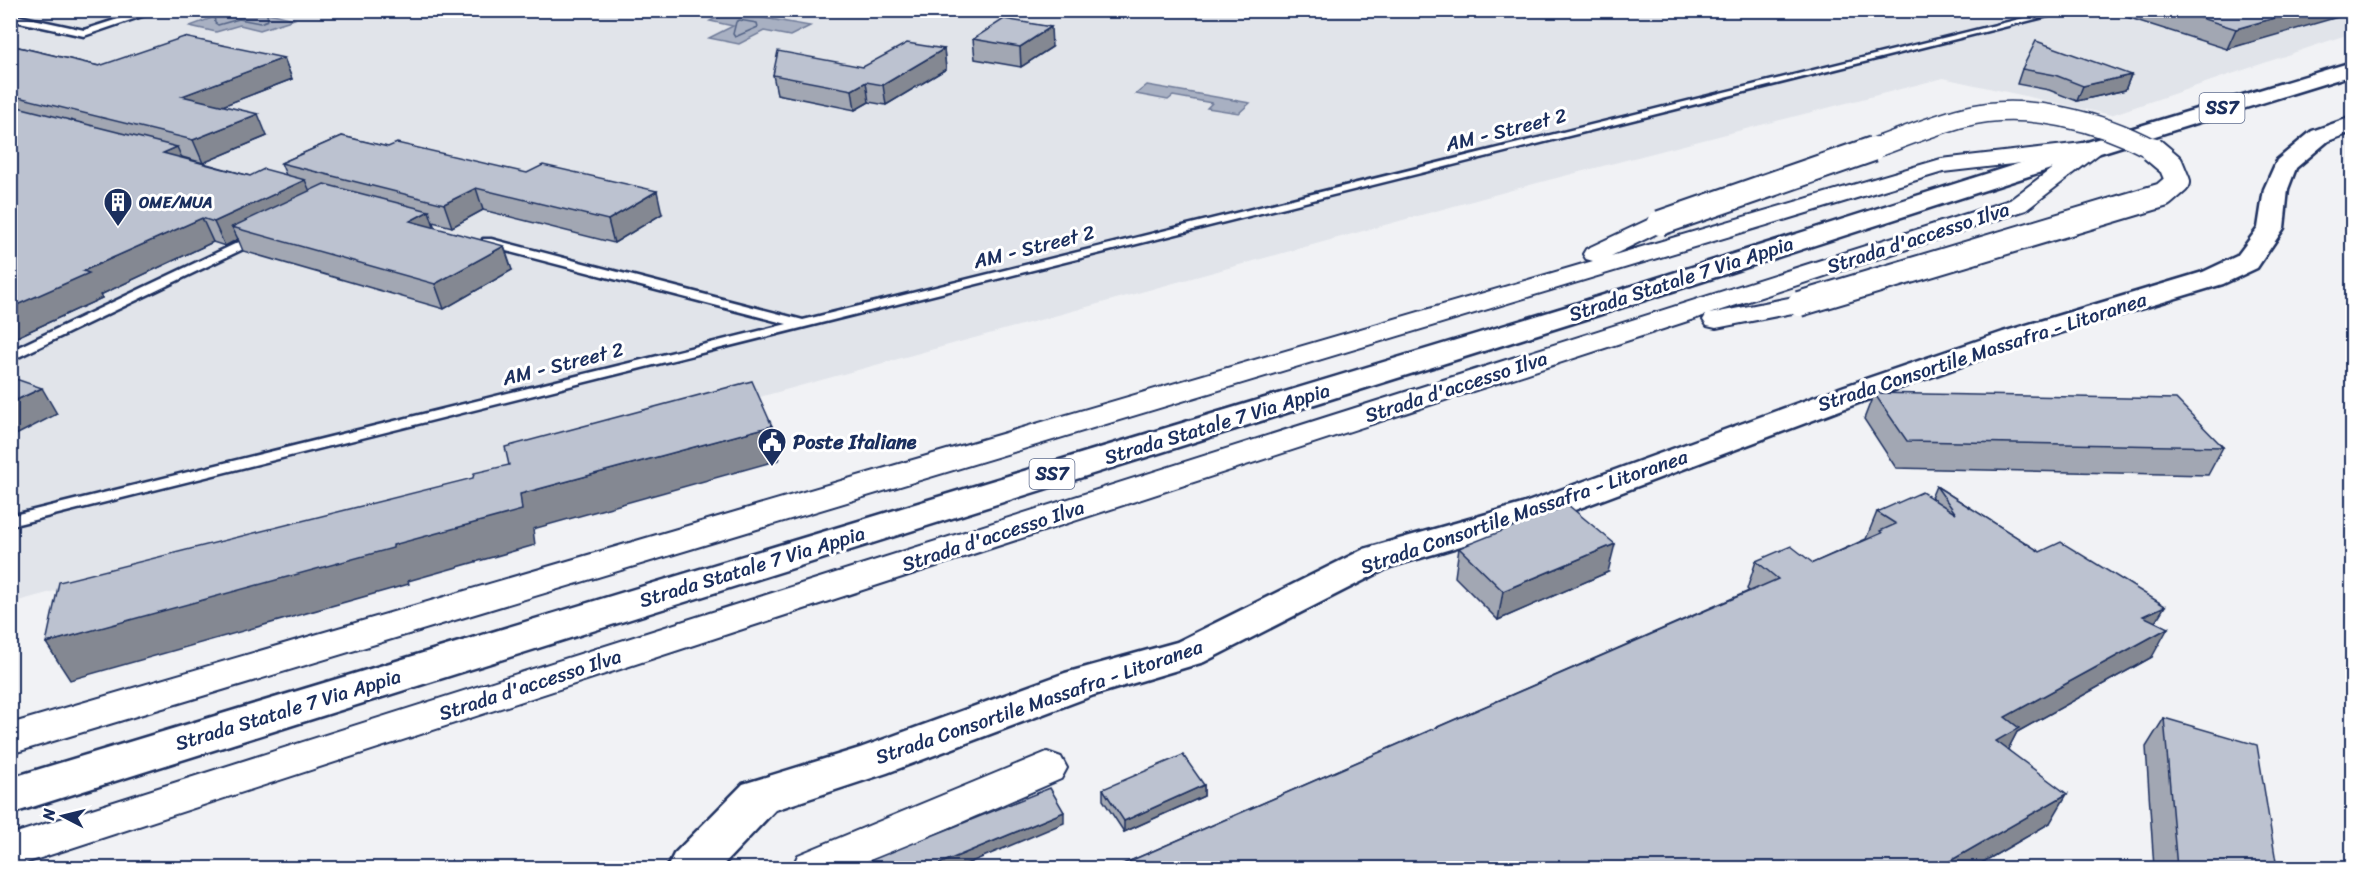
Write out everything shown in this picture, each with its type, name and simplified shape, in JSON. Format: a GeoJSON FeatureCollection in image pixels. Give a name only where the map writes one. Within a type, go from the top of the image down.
{"type":"FeatureCollection","features":[{"type":"Feature","properties":{"kind":"main road","name":"Strada Statale 7 Via Appia"},"geometry":{"type":"LineString","coordinates":[[10,796],[1582,311],[2092,148],[2352,68]]}},
{"type":"Feature","properties":{"kind":"main road","name":"Strada Consortile Massafra - Litoranea"},"geometry":{"type":"LineString","coordinates":[[691,868],[759,797],[872,760],[1080,684],[1190,652],[1377,558],[1535,512],[1863,390],[2013,338],[2213,278],[2247,262],[2271,228],[2276,189],[2285,165],[2319,136],[2352,124]]}},
{"type":"Feature","properties":{"kind":"street"},"geometry":{"type":"LineString","coordinates":[[1512,294],[1660,223],[1964,117],[1994,112],[2056,116],[2109,131],[2147,147],[2170,163],[2177,172],[2178,182],[2163,195],[1799,304],[1575,348]]}},
{"type":"Feature","properties":{"kind":"street"},"geometry":{"type":"LineString","coordinates":[[10,740],[1941,166],[2092,148]]}},
{"type":"Feature","properties":{"kind":"street","name":"Strada d'accesso Ilva"},"geometry":{"type":"LineString","coordinates":[[10,853],[2018,205],[2092,148]]}},
{"type":"Feature","properties":{"kind":"street"},"geometry":{"type":"LineString","coordinates":[[813,868],[1047,768]]}},
{"type":"Feature","properties":{"kind":"lane"},"geometry":{"type":"LineString","coordinates":[[10,17],[84,33],[156,10]]}},
{"type":"Feature","properties":{"kind":"lane","name":"AM - Street 2"},"geometry":{"type":"LineString","coordinates":[[10,521],[2068,10]]}},
{"type":"Feature","properties":{"kind":"lane"},"geometry":{"type":"LineString","coordinates":[[10,357],[267,233]]}},
{"type":"Feature","properties":{"kind":"lane"},"geometry":{"type":"LineString","coordinates":[[470,238],[803,324]]}},
{"type":"Feature","properties":{"kind":"shaded area"},"geometry":{"type":"Polygon","coordinates":[[[11,11],[2352,11],[2352,33],[2111,115],[1943,78],[1541,182],[11,603],[11,11]]]}},
{"type":"Feature","properties":{"kind":"water"},"geometry":{"type":"Polygon","coordinates":[[[206,11],[261,11],[294,19],[260,30],[240,25],[216,32],[190,26],[212,18],[196,14],[206,11]]]}},
{"type":"Feature","properties":{"kind":"water"},"geometry":{"type":"Polygon","coordinates":[[[730,12],[810,26],[790,36],[764,31],[739,44],[709,38],[733,26],[710,21],[730,12]]]}},
{"type":"Feature","properties":{"kind":"water"},"geometry":{"type":"Polygon","coordinates":[[[1147,85],[1250,103],[1239,113],[1207,108],[1212,103],[1173,96],[1168,100],[1136,94],[1147,85]]]}},
{"type":"Feature","properties":{"kind":"building"},"geometry":{"type":"Polygon","coordinates":[[[2175,10],[2303,10],[2236,29],[2175,10]]]}},
{"type":"Feature","properties":{"kind":"building"},"geometry":{"type":"Polygon","coordinates":[[[1004,19],[1051,27],[1020,47],[973,39],[1004,19]]]}},
{"type":"Feature","properties":{"kind":"building"},"geometry":{"type":"Polygon","coordinates":[[[184,37],[284,58],[182,96],[258,114],[193,140],[10,95],[10,45],[99,66],[184,37]]]}},
{"type":"Feature","properties":{"kind":"building"},"geometry":{"type":"Polygon","coordinates":[[[2036,41],[2131,75],[2083,86],[2055,75],[2022,69],[2036,41]]]}},
{"type":"Feature","properties":{"kind":"building"},"geometry":{"type":"Polygon","coordinates":[[[907,43],[944,49],[883,85],[866,82],[852,90],[773,75],[778,51],[863,67],[907,43]]]}},
{"type":"Feature","properties":{"kind":"building","name":"OME/MUA"},"geometry":{"type":"Polygon","coordinates":[[[10,105],[177,147],[163,153],[250,176],[264,169],[305,180],[214,222],[202,218],[83,271],[89,273],[10,308],[10,105]]]}},
{"type":"Feature","properties":{"kind":"building"},"geometry":{"type":"Polygon","coordinates":[[[342,136],[388,147],[397,143],[527,173],[543,165],[657,191],[608,220],[476,188],[444,204],[281,163],[342,136]]]}},
{"type":"Feature","properties":{"kind":"building"},"geometry":{"type":"Polygon","coordinates":[[[324,184],[429,211],[410,221],[504,246],[435,284],[232,227],[324,184]]]}},
{"type":"Feature","properties":{"kind":"building"},"geometry":{"type":"Polygon","coordinates":[[[10,377],[42,388],[10,403],[10,377]]]}},
{"type":"Feature","properties":{"kind":"building"},"geometry":{"type":"Polygon","coordinates":[[[752,381],[772,426],[520,494],[522,510],[393,545],[393,548],[46,643],[59,582],[473,478],[474,473],[509,465],[505,447],[752,381]]]}},
{"type":"Feature","properties":{"kind":"building"},"geometry":{"type":"Polygon","coordinates":[[[1874,393],[2176,399],[2223,447],[1907,441],[1874,393]]]}},
{"type":"Feature","properties":{"kind":"building"},"geometry":{"type":"Polygon","coordinates":[[[1936,486],[2040,552],[2061,542],[2165,606],[2143,616],[2168,628],[2005,717],[2019,728],[1996,741],[2067,794],[1938,868],[1114,868],[1778,579],[1756,561],[1791,546],[1813,563],[1882,533],[1880,531],[1896,524],[1877,512],[1922,492],[1956,514],[1936,486]]]}},
{"type":"Feature","properties":{"kind":"building"},"geometry":{"type":"Polygon","coordinates":[[[1568,505],[1615,544],[1503,591],[1459,548],[1568,505]]]}},
{"type":"Feature","properties":{"kind":"building"},"geometry":{"type":"Polygon","coordinates":[[[2164,718],[2257,745],[2277,868],[2177,868],[2164,718]]]}},
{"type":"Feature","properties":{"kind":"building"},"geometry":{"type":"Polygon","coordinates":[[[1183,755],[1204,785],[1124,821],[1103,789],[1183,755]]]}},
{"type":"Feature","properties":{"kind":"building"},"geometry":{"type":"Polygon","coordinates":[[[1050,788],[1064,812],[929,868],[852,868],[1050,788]]]}},
{"type":"Feature","properties":{"kind":"place","name":"OME/MUA"},"geometry":{"type":"Point","coordinates":[118,228]}},
{"type":"Feature","properties":{"kind":"place","name":"Poste Italiane"},"geometry":{"type":"Point","coordinates":[772,468]}}]}
